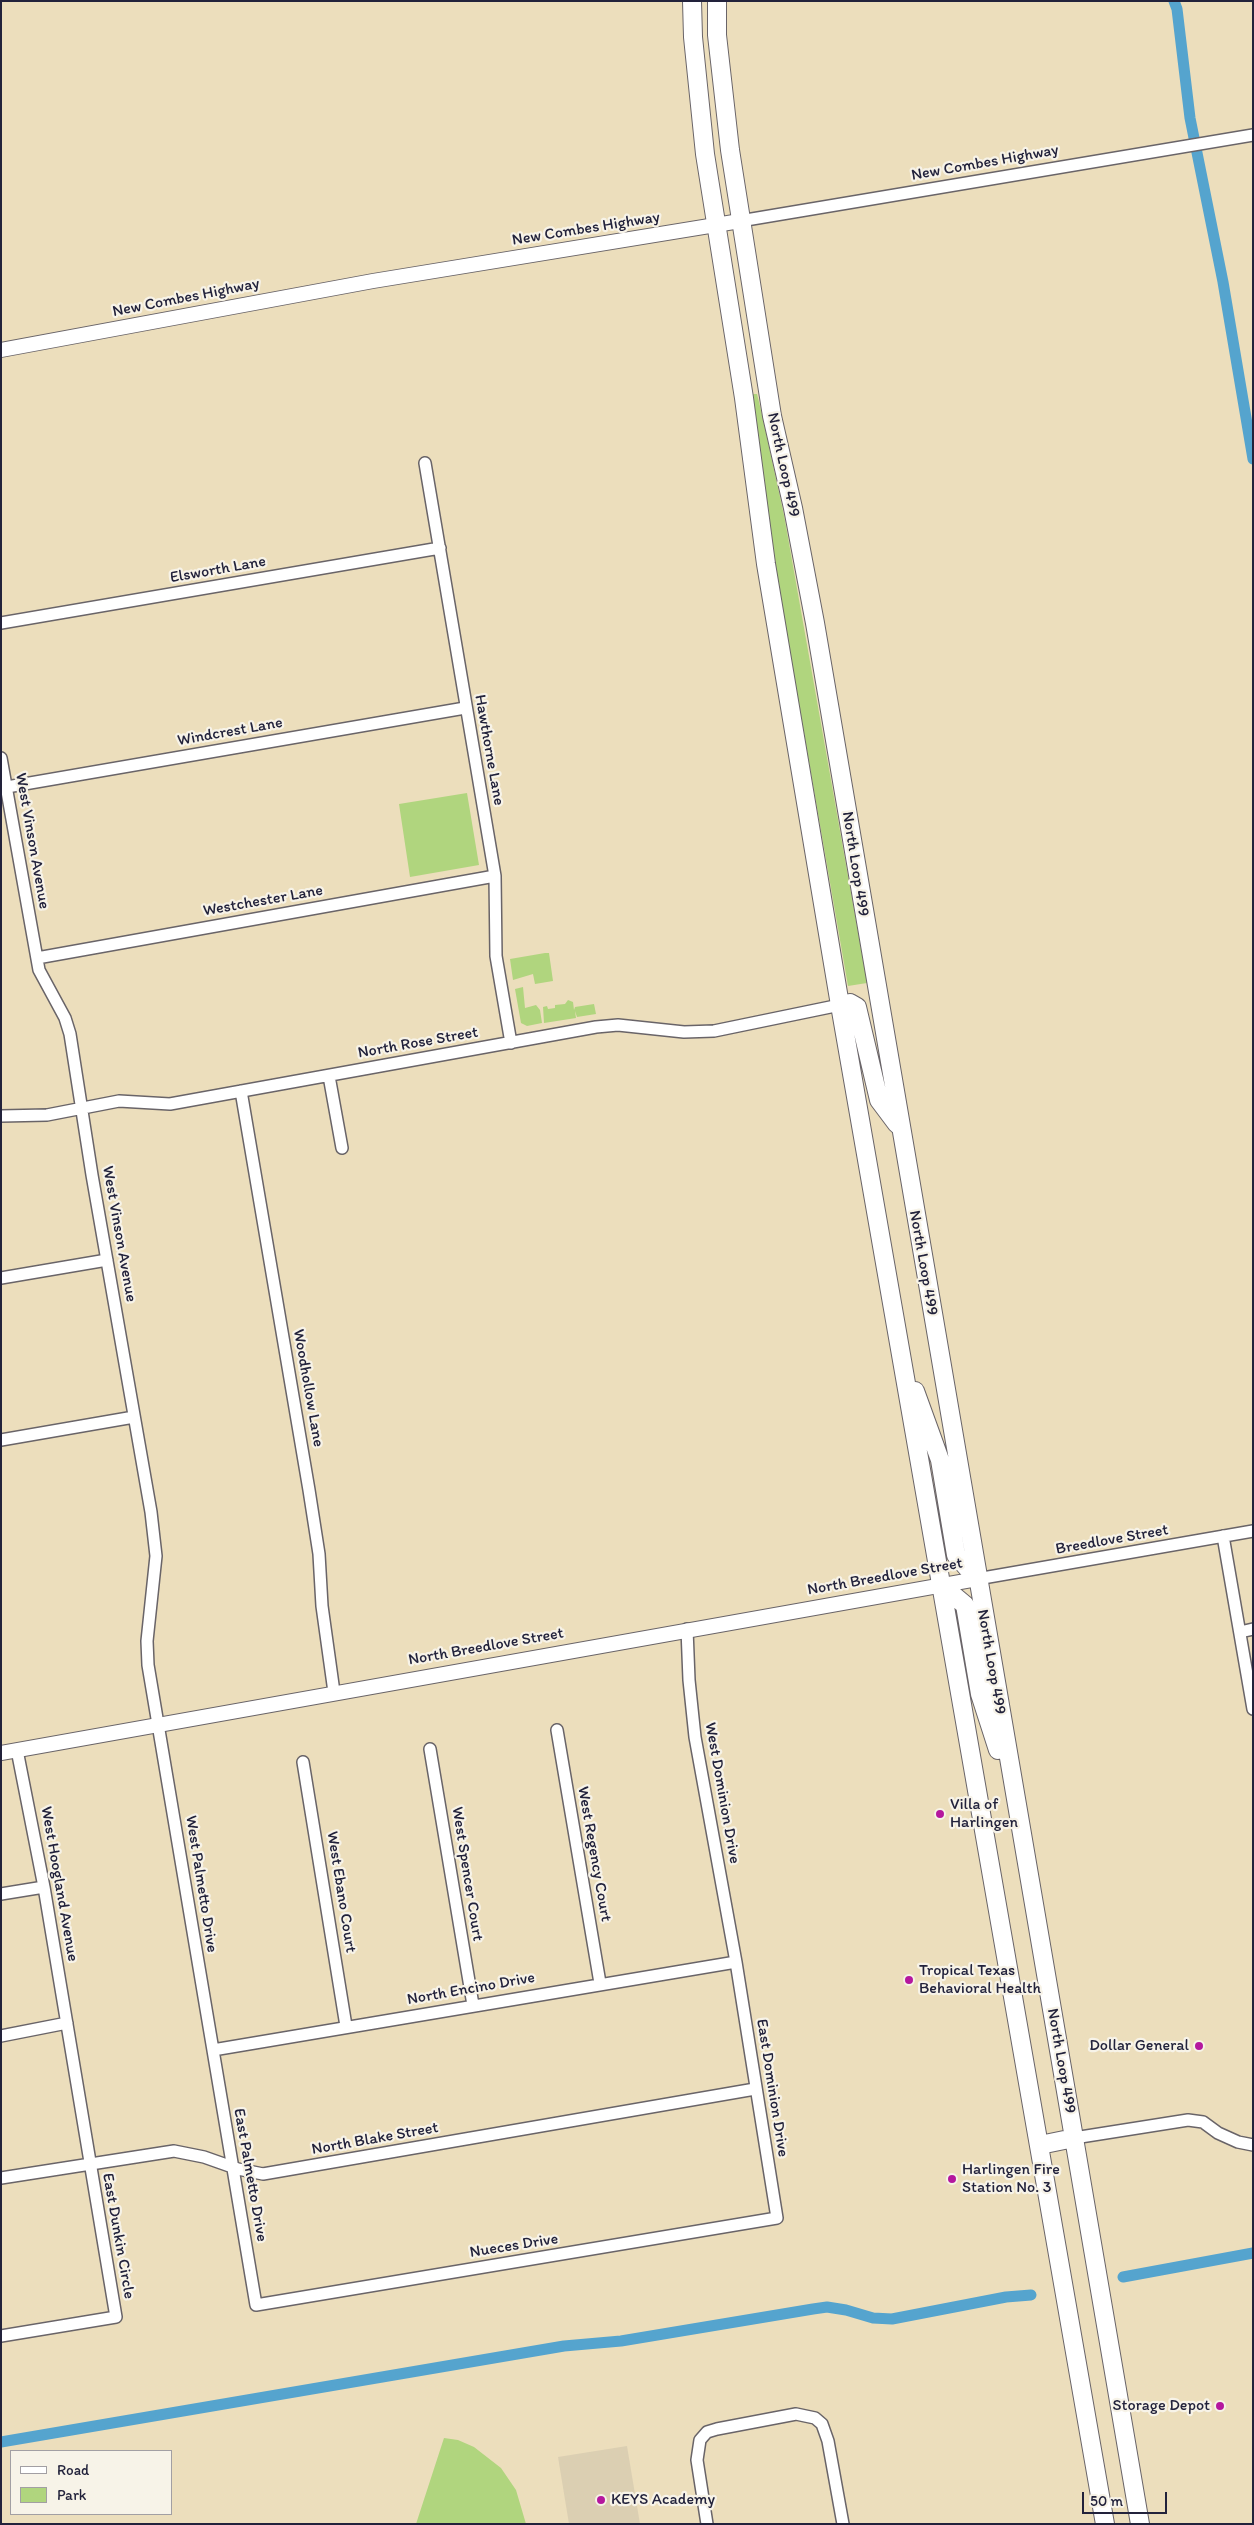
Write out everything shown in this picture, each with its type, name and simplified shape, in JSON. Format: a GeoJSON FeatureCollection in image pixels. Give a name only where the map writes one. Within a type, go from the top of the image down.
{"type":"FeatureCollection","features":[{"type":"Feature","properties":{"kind":"main road","name":"North Loop 499"},"geometry":{"type":"LineString","coordinates":[[692,1],[699,108],[744,398],[766,564],[840,1005],[1105,2524]]}},
{"type":"Feature","properties":{"kind":"main road","name":"North Loop 499"},"geometry":{"type":"LineString","coordinates":[[717,1],[717,36],[724,105],[740,221],[772,416],[793,508],[814,623],[1140,2524]]}},
{"type":"Feature","properties":{"kind":"main road"},"geometry":{"type":"LineString","coordinates":[[840,1005],[850,1003],[857,1007],[879,1100],[899,1126]]}},
{"type":"Feature","properties":{"kind":"main road"},"geometry":{"type":"LineString","coordinates":[[902,1359],[940,1460],[956,1555],[977,1579]]}},
{"type":"Feature","properties":{"kind":"main road"},"geometry":{"type":"LineString","coordinates":[[941,1585],[965,1605],[980,1694],[1015,1795]]}},
{"type":"Feature","properties":{"kind":"main road"},"geometry":{"type":"LineString","coordinates":[[1040,2145],[1074,2138]]}},
{"type":"Feature","properties":{"kind":"street","name":"New Combes Highway"},"geometry":{"type":"LineString","coordinates":[[1,350],[373,281],[1253,135]]}},
{"type":"Feature","properties":{"kind":"street","name":"Hawthorne Lane"},"geometry":{"type":"LineString","coordinates":[[425,463],[465,708],[495,876],[496,956],[511,1043]]}},
{"type":"Feature","properties":{"kind":"street","name":"Elsworth Lane"},"geometry":{"type":"LineString","coordinates":[[1,623],[440,548]]}},
{"type":"Feature","properties":{"kind":"street","name":"Windcrest Lane"},"geometry":{"type":"LineString","coordinates":[[4,788],[465,708]]}},
{"type":"Feature","properties":{"kind":"street","name":"West Vinson Avenue"},"geometry":{"type":"LineString","coordinates":[[1,758],[4,788],[39,970],[65,1018],[70,1034],[155,1541],[155,1570],[147,1653],[158,1724]]}},
{"type":"Feature","properties":{"kind":"street","name":"Westchester Lane"},"geometry":{"type":"LineString","coordinates":[[37,958],[495,876]]}},
{"type":"Feature","properties":{"kind":"street","name":"North Rose Street"},"geometry":{"type":"LineString","coordinates":[[1,1116],[47,1115],[82,1110],[119,1101],[170,1104],[618,1025],[684,1032],[714,1031],[840,1005]]}},
{"type":"Feature","properties":{"kind":"street"},"geometry":{"type":"LineString","coordinates":[[329,1076],[342,1148]]}},
{"type":"Feature","properties":{"kind":"street","name":"Woodhollow Lane"},"geometry":{"type":"LineString","coordinates":[[242,1091],[316,1536],[322,1606],[334,1692]]}},
{"type":"Feature","properties":{"kind":"street"},"geometry":{"type":"LineString","coordinates":[[1,1278],[107,1260]]}},
{"type":"Feature","properties":{"kind":"street"},"geometry":{"type":"LineString","coordinates":[[1,1440],[134,1417]]}},
{"type":"Feature","properties":{"kind":"street","name":"Breedlove Street"},"geometry":{"type":"LineString","coordinates":[[977,1579],[1253,1531]]}},
{"type":"Feature","properties":{"kind":"street"},"geometry":{"type":"LineString","coordinates":[[1223,1536],[1253,1709]]}},
{"type":"Feature","properties":{"kind":"street","name":"North Breedlove Street"},"geometry":{"type":"LineString","coordinates":[[1,1752],[977,1579]]}},
{"type":"Feature","properties":{"kind":"street","name":"West Dominion Drive"},"geometry":{"type":"LineString","coordinates":[[687,1629],[689,1680],[695,1737],[736,1962]]}},
{"type":"Feature","properties":{"kind":"street"},"geometry":{"type":"LineString","coordinates":[[1240,1632],[1253,1629]]}},
{"type":"Feature","properties":{"kind":"street","name":"West Palmetto Drive"},"geometry":{"type":"LineString","coordinates":[[158,1724],[213,2050]]}},
{"type":"Feature","properties":{"kind":"street","name":"West Regency Court"},"geometry":{"type":"LineString","coordinates":[[557,1730],[600,1983]]}},
{"type":"Feature","properties":{"kind":"street","name":"West Spencer Court"},"geometry":{"type":"LineString","coordinates":[[430,1749],[473,2005]]}},
{"type":"Feature","properties":{"kind":"street","name":"West Hoogland Avenue"},"geometry":{"type":"LineString","coordinates":[[17,1750],[44,1887],[89,2163]]}},
{"type":"Feature","properties":{"kind":"street","name":"West Ebano Court"},"geometry":{"type":"LineString","coordinates":[[303,1762],[346,2026]]}},
{"type":"Feature","properties":{"kind":"street"},"geometry":{"type":"LineString","coordinates":[[1,1894],[44,1887]]}},
{"type":"Feature","properties":{"kind":"street","name":"North Encino Drive"},"geometry":{"type":"LineString","coordinates":[[213,2050],[600,1983],[736,1962]]}},
{"type":"Feature","properties":{"kind":"street","name":"East Dominion Drive"},"geometry":{"type":"LineString","coordinates":[[736,1962],[777,2218]]}},
{"type":"Feature","properties":{"kind":"street"},"geometry":{"type":"LineString","coordinates":[[1,2036],[67,2023]]}},
{"type":"Feature","properties":{"kind":"street","name":"East Palmetto Drive"},"geometry":{"type":"LineString","coordinates":[[213,2050],[256,2305]]}},
{"type":"Feature","properties":{"kind":"street","name":"North Blake Street"},"geometry":{"type":"LineString","coordinates":[[1,2178],[174,2151],[204,2157],[232,2167],[263,2174],[755,2089]]}},
{"type":"Feature","properties":{"kind":"street"},"geometry":{"type":"LineString","coordinates":[[1074,2138],[1188,2120],[1203,2122],[1218,2133],[1238,2142],[1253,2145]]}},
{"type":"Feature","properties":{"kind":"street","name":"East Dunkin Circle"},"geometry":{"type":"LineString","coordinates":[[1,2336],[116,2317],[89,2163]]}},
{"type":"Feature","properties":{"kind":"street","name":"Nueces Drive"},"geometry":{"type":"LineString","coordinates":[[256,2305],[777,2218]]}},
{"type":"Feature","properties":{"kind":"street"},"geometry":{"type":"LineString","coordinates":[[707,2524],[697,2460],[700,2440],[707,2432],[717,2429],[796,2414],[815,2418],[822,2424],[828,2441],[843,2524]]}},
{"type":"Feature","properties":{"kind":"shaded area","name":"KEYS Academy"},"geometry":{"type":"Polygon","coordinates":[[[627,2446],[640,2524],[569,2524],[558,2457],[627,2446]]]}},
{"type":"Feature","properties":{"kind":"green space"},"geometry":{"type":"Polygon","coordinates":[[[757,394],[760,406],[784,515],[867,983],[848,986],[780,595],[752,395],[757,394]]]}},
{"type":"Feature","properties":{"kind":"green space"},"geometry":{"type":"Polygon","coordinates":[[[467,793],[479,865],[410,877],[399,804],[467,793]]]}},
{"type":"Feature","properties":{"kind":"green space"},"geometry":{"type":"Polygon","coordinates":[[[549,953],[553,981],[535,984],[533,974],[513,980],[510,959],[549,953]]]}},
{"type":"Feature","properties":{"kind":"green space"},"geometry":{"type":"Polygon","coordinates":[[[523,987],[525,1008],[536,1005],[540,1010],[542,1023],[527,1026],[521,1023],[515,989],[523,987]]]}},
{"type":"Feature","properties":{"kind":"green space"},"geometry":{"type":"Polygon","coordinates":[[[568,1000],[573,1002],[574,1010],[575,1007],[594,1004],[596,1014],[577,1017],[575,1011],[576,1018],[544,1023],[543,1007],[547,1006],[548,1009],[555,1008],[555,1005],[565,1004],[568,1000]]]}},
{"type":"Feature","properties":{"kind":"green space"},"geometry":{"type":"Polygon","coordinates":[[[444,2438],[458,2440],[474,2447],[501,2468],[516,2490],[526,2524],[416,2524],[444,2438]]]}},
{"type":"Feature","properties":{"kind":"waterway"},"geometry":{"type":"LineString","coordinates":[[1174,1],[1177,9],[1190,118],[1223,282],[1253,459]]}},
{"type":"Feature","properties":{"kind":"waterway"},"geometry":{"type":"LineString","coordinates":[[1123,2277],[1253,2253]]}},
{"type":"Feature","properties":{"kind":"waterway"},"geometry":{"type":"LineString","coordinates":[[1,2442],[564,2346],[621,2341],[827,2307],[846,2310],[873,2318],[892,2319],[1006,2297],[1031,2295]]}},
{"type":"Feature","properties":{"kind":"place","name":"Villa of Harlingen"},"geometry":{"type":"Point","coordinates":[940,1814]}},
{"type":"Feature","properties":{"kind":"place","name":"Tropical Texas Behavioral Health"},"geometry":{"type":"Point","coordinates":[909,1980]}},
{"type":"Feature","properties":{"kind":"place","name":"Dollar General"},"geometry":{"type":"Point","coordinates":[1199,2046]}},
{"type":"Feature","properties":{"kind":"place","name":"Harlingen Fire Station No. 3"},"geometry":{"type":"Point","coordinates":[952,2179]}},
{"type":"Feature","properties":{"kind":"place","name":"Storage Depot"},"geometry":{"type":"Point","coordinates":[1220,2406]}},
{"type":"Feature","properties":{"kind":"place","name":"KEYS Academy"},"geometry":{"type":"Point","coordinates":[601,2500]}}]}
